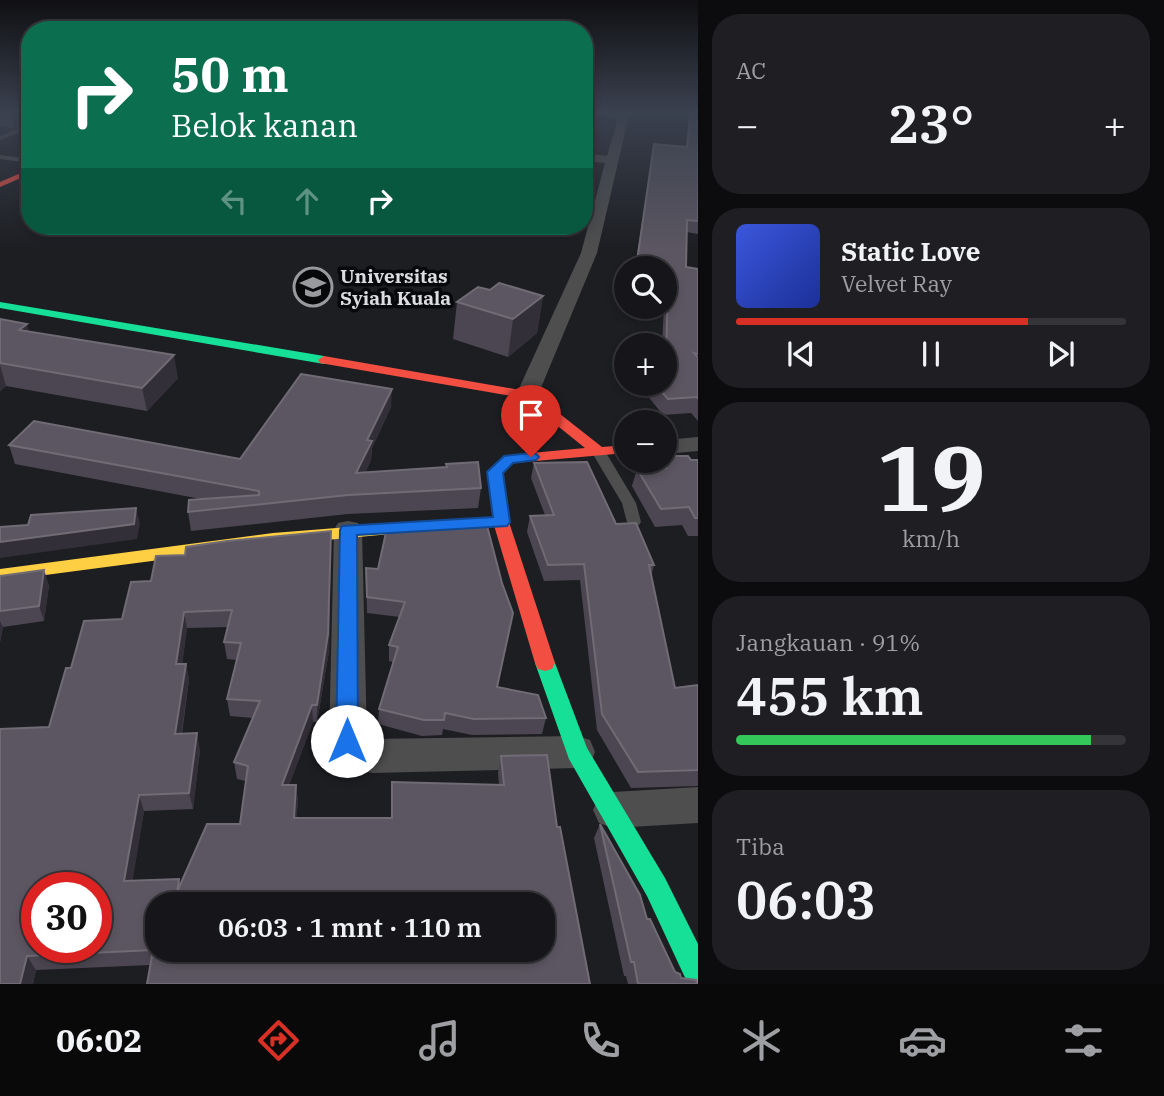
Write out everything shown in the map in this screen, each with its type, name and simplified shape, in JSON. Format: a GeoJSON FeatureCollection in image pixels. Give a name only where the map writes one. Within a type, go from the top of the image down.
{"type":"FeatureCollection","features":[{"type":"Feature","properties":{"kind":"street"},"geometry":{"type":"LineString","coordinates":[[527,395],[589,253],[615,157]]}},
{"type":"Feature","properties":{"kind":"street"},"geometry":{"type":"LineString","coordinates":[[593,158],[614,160]]}},
{"type":"Feature","properties":{"kind":"street"},"geometry":{"type":"LineString","coordinates":[[0,177],[21,166]]}},
{"type":"Feature","properties":{"kind":"street"},"geometry":{"type":"LineString","coordinates":[[0,185],[21,175]]}},
{"type":"Feature","properties":{"kind":"street"},"geometry":{"type":"LineString","coordinates":[[0,305],[527,395],[598,451]]}},
{"type":"Feature","properties":{"kind":"street"},"geometry":{"type":"LineString","coordinates":[[677,446],[698,444]]}},
{"type":"Feature","properties":{"kind":"street"},"geometry":{"type":"LineString","coordinates":[[614,450],[509,459],[495,472],[495,522],[577,752],[656,887],[698,977]]}},
{"type":"Feature","properties":{"kind":"street"},"geometry":{"type":"LineString","coordinates":[[0,575],[229,542],[348,530],[460,524]]}},
{"type":"Feature","properties":{"kind":"street"},"geometry":{"type":"LineString","coordinates":[[348,530],[347,741],[355,753],[372,757],[577,752]]}},
{"type":"Feature","properties":{"kind":"street"},"geometry":{"type":"LineString","coordinates":[[613,810],[698,805]]}},
{"type":"Feature","properties":{"kind":"lane"},"geometry":{"type":"LineString","coordinates":[[0,157],[21,160]]}},
{"type":"Feature","properties":{"kind":"lane"},"geometry":{"type":"LineString","coordinates":[[598,451],[629,503],[634,522]]}},
{"type":"Feature","properties":{"kind":"building"},"geometry":{"type":"Polygon","coordinates":[[[652,157],[698,157],[698,221],[687,220],[686,267],[698,269],[698,354],[694,353],[698,358],[698,399],[668,399],[665,396],[677,396],[677,333],[667,333],[667,319],[677,319],[677,256],[638,256],[652,157]]]}},
{"type":"Feature","properties":{"kind":"building"},"geometry":{"type":"Polygon","coordinates":[[[499,283],[543,296],[513,319],[457,302],[478,287],[490,290],[499,283]]]}},
{"type":"Feature","properties":{"kind":"building"},"geometry":{"type":"Polygon","coordinates":[[[0,319],[27,324],[19,330],[174,355],[142,388],[0,363],[0,319]]]}},
{"type":"Feature","properties":{"kind":"building"},"geometry":{"type":"Polygon","coordinates":[[[301,374],[392,389],[367,440],[372,441],[356,473],[447,467],[446,464],[478,462],[481,488],[348,495],[188,512],[189,500],[259,495],[259,491],[9,445],[34,421],[240,459],[301,374]]]}},
{"type":"Feature","properties":{"kind":"building"},"geometry":{"type":"Polygon","coordinates":[[[677,456],[698,460],[698,518],[695,518],[689,507],[661,509],[639,473],[677,473],[677,456]]]}},
{"type":"Feature","properties":{"kind":"building"},"geometry":{"type":"Polygon","coordinates":[[[587,462],[616,524],[636,523],[654,565],[649,565],[675,688],[698,685],[698,770],[638,772],[602,714],[584,564],[548,565],[530,516],[554,515],[534,463],[587,462]]]}},
{"type":"Feature","properties":{"kind":"building"},"geometry":{"type":"Polygon","coordinates":[[[136,508],[134,524],[0,542],[0,527],[28,525],[31,515],[136,508]]]}},
{"type":"Feature","properties":{"kind":"building"},"geometry":{"type":"Polygon","coordinates":[[[486,522],[513,613],[497,687],[538,695],[546,718],[474,719],[445,713],[444,720],[424,720],[379,709],[398,647],[389,645],[405,602],[367,597],[366,568],[378,569],[387,528],[486,522]]]}},
{"type":"Feature","properties":{"kind":"building"},"geometry":{"type":"Polygon","coordinates":[[[331,531],[328,634],[317,705],[312,705],[282,785],[296,785],[294,818],[392,818],[392,782],[504,785],[501,756],[547,755],[557,827],[560,827],[590,984],[147,984],[151,962],[555,962],[555,892],[177,892],[145,892],[145,950],[112,952],[112,872],[21,872],[21,963],[25,963],[20,984],[0,984],[0,729],[49,727],[66,668],[71,668],[84,621],[122,619],[131,582],[151,581],[156,556],[185,555],[186,547],[331,531]],[[232,610],[184,612],[176,664],[186,664],[175,734],[197,733],[189,793],[139,795],[124,881],[179,879],[177,892],[207,824],[240,824],[248,766],[234,762],[260,701],[227,699],[241,643],[224,642],[232,610]]]}},
{"type":"Feature","properties":{"kind":"building"},"geometry":{"type":"Polygon","coordinates":[[[44,570],[39,606],[0,611],[0,576],[44,570]]]}},
{"type":"Feature","properties":{"kind":"building"},"geometry":{"type":"Polygon","coordinates":[[[600,824],[640,895],[647,919],[650,919],[675,972],[680,974],[681,978],[696,980],[697,984],[638,984],[600,824]]]}},
{"type":"Feature","properties":{"kind":"traffic: fast"},"geometry":{"type":"LineString","coordinates":[[0,305],[324,360]]}},
{"type":"Feature","properties":{"kind":"traffic: fast"},"geometry":{"type":"LineString","coordinates":[[545,663],[577,752],[656,887],[698,975]]}},
{"type":"Feature","properties":{"kind":"traffic: slow"},"geometry":{"type":"LineString","coordinates":[[0,575],[273,539],[438,525]]}},
{"type":"Feature","properties":{"kind":"traffic: jam"},"geometry":{"type":"LineString","coordinates":[[0,185],[21,175]]}},
{"type":"Feature","properties":{"kind":"traffic: jam"},"geometry":{"type":"LineString","coordinates":[[324,360],[527,395],[598,451]]}},
{"type":"Feature","properties":{"kind":"traffic: jam"},"geometry":{"type":"LineString","coordinates":[[545,663],[501,522],[495,472],[509,459],[614,450]]}},
{"type":"Feature","properties":{"kind":"place","name":"Universitas Syiah Kuala"},"geometry":{"type":"Point","coordinates":[313,287]}},
{"type":"Feature","properties":{"kind":"route"},"geometry":{"type":"LineString","coordinates":[[347,741],[348,530],[502,522],[495,472],[509,459],[531,457]]}}]}
